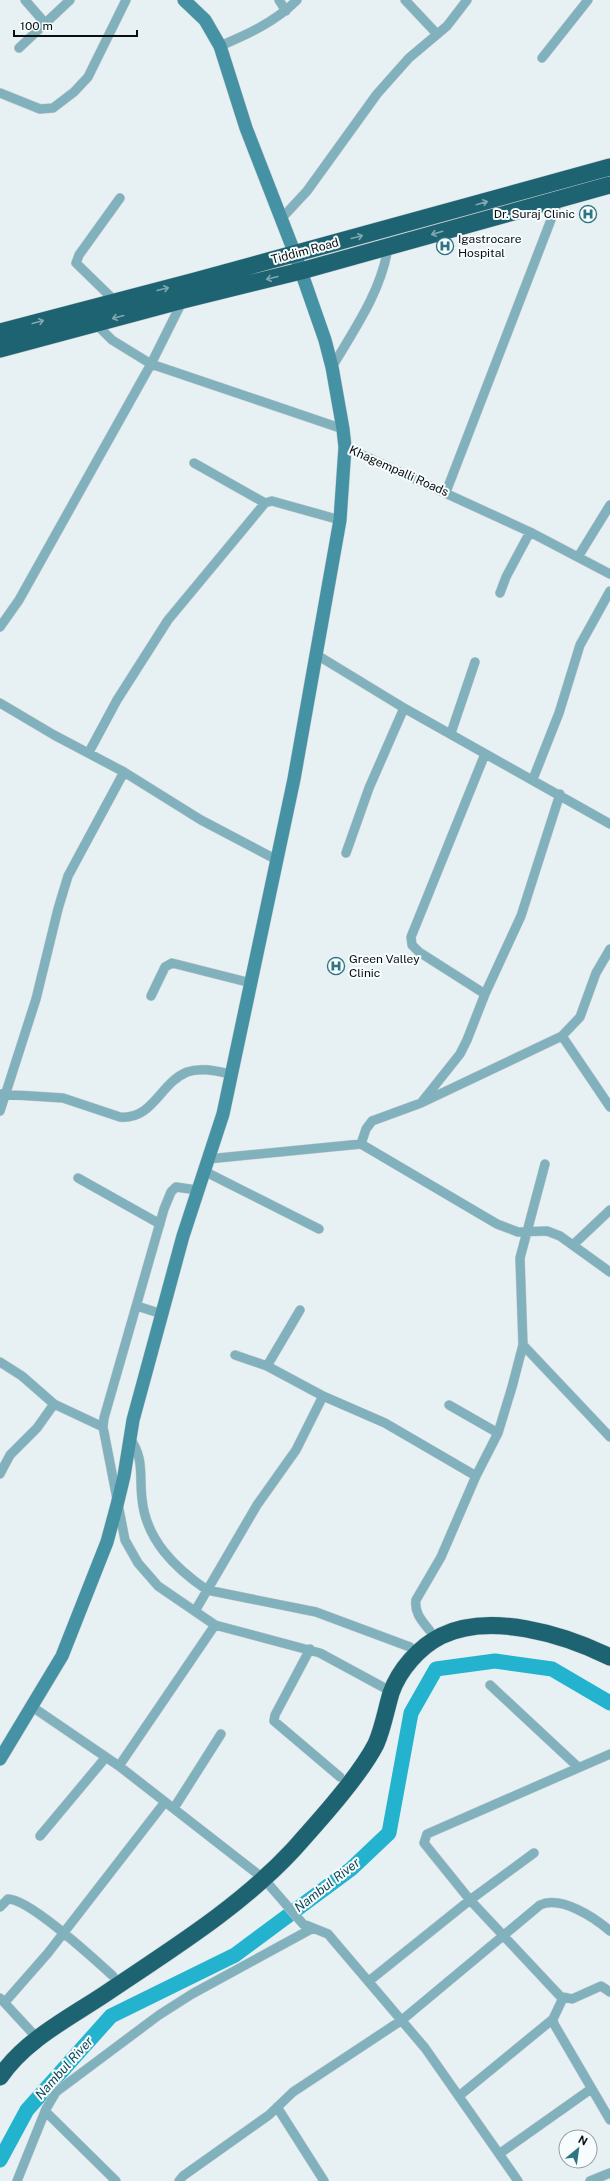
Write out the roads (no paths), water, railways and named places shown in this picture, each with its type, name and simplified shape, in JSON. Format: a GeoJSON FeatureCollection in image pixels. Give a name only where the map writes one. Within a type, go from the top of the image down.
{"type":"FeatureCollection","features":[{"type":"Feature","properties":{"kind":"highway","name":"Tiddim Road"},"geometry":{"type":"LineString","coordinates":[[0,332],[295,254],[610,167]]}},
{"type":"Feature","properties":{"kind":"highway","name":"Tiddim Road"},"geometry":{"type":"LineString","coordinates":[[0,349],[183,300],[301,271],[610,185]]}},
{"type":"Feature","properties":{"kind":"highway"},"geometry":{"type":"LineString","coordinates":[[0,2061],[114,1976],[259,1876],[340,1777],[368,1735],[398,1661],[410,1647],[430,1631],[446,1623],[470,1617],[509,1618],[559,1626],[579,1632],[610,1646]]}},
{"type":"Feature","properties":{"kind":"highway"},"geometry":{"type":"LineString","coordinates":[[0,2077],[35,2036],[182,1942],[311,1830],[368,1757],[376,1744],[383,1724],[387,1690],[426,1646],[451,1632],[471,1626],[491,1626],[550,1633],[590,1647],[610,1657]]}},
{"type":"Feature","properties":{"kind":"street"},"geometry":{"type":"LineString","coordinates":[[25,0],[45,24]]}},
{"type":"Feature","properties":{"kind":"street"},"geometry":{"type":"LineString","coordinates":[[19,48],[70,0]]}},
{"type":"Feature","properties":{"kind":"street"},"geometry":{"type":"LineString","coordinates":[[0,93],[40,109],[53,108],[74,92],[88,77],[126,0]]}},
{"type":"Feature","properties":{"kind":"street","name":"Khagempalli Roads"},"geometry":{"type":"LineString","coordinates":[[184,0],[205,20],[220,46],[246,128],[295,254],[332,367],[345,447],[446,492],[530,532],[610,574]]}},
{"type":"Feature","properties":{"kind":"street"},"geometry":{"type":"LineString","coordinates":[[279,0],[286,11]]}},
{"type":"Feature","properties":{"kind":"street"},"geometry":{"type":"LineString","coordinates":[[220,46],[262,27],[286,11],[297,0]]}},
{"type":"Feature","properties":{"kind":"street"},"geometry":{"type":"LineString","coordinates":[[405,0],[437,34]]}},
{"type":"Feature","properties":{"kind":"street"},"geometry":{"type":"LineString","coordinates":[[281,219],[307,191],[377,94],[409,58],[447,26],[467,0]]}},
{"type":"Feature","properties":{"kind":"street"},"geometry":{"type":"LineString","coordinates":[[542,58],[588,0]]}},
{"type":"Feature","properties":{"kind":"street"},"geometry":{"type":"LineString","coordinates":[[115,301],[76,263],[79,255],[120,198]]}},
{"type":"Feature","properties":{"kind":"street"},"geometry":{"type":"LineString","coordinates":[[446,492],[559,198]]}},
{"type":"Feature","properties":{"kind":"street"},"geometry":{"type":"LineString","coordinates":[[332,367],[361,318],[383,271],[388,247]]}},
{"type":"Feature","properties":{"kind":"street"},"geometry":{"type":"LineString","coordinates":[[0,627],[18,600],[151,364],[183,300]]}},
{"type":"Feature","properties":{"kind":"street"},"geometry":{"type":"LineString","coordinates":[[95,323],[112,340],[151,364],[343,429]]}},
{"type":"Feature","properties":{"kind":"street"},"geometry":{"type":"LineString","coordinates":[[0,1759],[62,1656],[107,1542],[124,1476],[130,1437],[159,1313],[183,1236],[195,1189],[206,1165],[223,1114],[230,1074],[277,860],[317,655],[340,520],[345,447]]}},
{"type":"Feature","properties":{"kind":"street"},"geometry":{"type":"LineString","coordinates":[[194,463],[265,503]]}},
{"type":"Feature","properties":{"kind":"street"},"geometry":{"type":"LineString","coordinates":[[89,752],[117,700],[168,620],[265,503],[272,501],[340,520]]}},
{"type":"Feature","properties":{"kind":"street"},"geometry":{"type":"LineString","coordinates":[[578,557],[610,505]]}},
{"type":"Feature","properties":{"kind":"street"},"geometry":{"type":"LineString","coordinates":[[500,593],[506,577],[530,532]]}},
{"type":"Feature","properties":{"kind":"street"},"geometry":{"type":"LineString","coordinates":[[533,779],[559,713],[580,645],[610,590]]}},
{"type":"Feature","properties":{"kind":"street"},"geometry":{"type":"LineString","coordinates":[[317,655],[404,708],[560,794],[610,824]]}},
{"type":"Feature","properties":{"kind":"street"},"geometry":{"type":"LineString","coordinates":[[451,733],[475,662]]}},
{"type":"Feature","properties":{"kind":"street"},"geometry":{"type":"LineString","coordinates":[[0,703],[54,735],[89,752],[124,772],[201,820],[277,860]]}},
{"type":"Feature","properties":{"kind":"street"},"geometry":{"type":"LineString","coordinates":[[346,853],[369,788],[404,708]]}},
{"type":"Feature","properties":{"kind":"street"},"geometry":{"type":"LineString","coordinates":[[485,754],[410,937],[412,945],[419,952],[485,994]]}},
{"type":"Feature","properties":{"kind":"street"},"geometry":{"type":"LineString","coordinates":[[0,1112],[3,1094],[36,999],[58,909],[68,876],[124,772]]}},
{"type":"Feature","properties":{"kind":"street"},"geometry":{"type":"LineString","coordinates":[[421,1103],[460,1054],[484,1000],[485,994],[521,916],[560,794]]}},
{"type":"Feature","properties":{"kind":"street"},"geometry":{"type":"LineString","coordinates":[[361,1144],[366,1129],[372,1121],[421,1103],[562,1036],[580,1017],[596,972],[610,949]]}},
{"type":"Feature","properties":{"kind":"street"},"geometry":{"type":"LineString","coordinates":[[151,996],[166,967],[172,963],[251,982]]}},
{"type":"Feature","properties":{"kind":"street"},"geometry":{"type":"LineString","coordinates":[[562,1036],[610,1107]]}},
{"type":"Feature","properties":{"kind":"street"},"geometry":{"type":"LineString","coordinates":[[3,1094],[63,1098],[120,1117],[130,1118],[140,1115],[147,1110],[173,1082],[187,1072],[202,1070],[230,1074]]}},
{"type":"Feature","properties":{"kind":"street"},"geometry":{"type":"LineString","coordinates":[[206,1165],[361,1144],[508,1230],[526,1233],[548,1231],[574,1244],[610,1272]]}},
{"type":"Feature","properties":{"kind":"street"},"geometry":{"type":"LineString","coordinates":[[430,1631],[417,1614],[415,1608],[416,1600],[441,1557],[476,1476],[498,1433],[524,1345],[520,1258],[545,1164]]}},
{"type":"Feature","properties":{"kind":"street"},"geometry":{"type":"LineString","coordinates":[[206,1165],[319,1229]]}},
{"type":"Feature","properties":{"kind":"street"},"geometry":{"type":"LineString","coordinates":[[78,1178],[160,1224]]}},
{"type":"Feature","properties":{"kind":"street"},"geometry":{"type":"LineString","coordinates":[[195,1189],[181,1186],[176,1187],[171,1192],[118,1365],[103,1427],[125,1540],[138,1563],[158,1586],[215,1625],[310,1649],[387,1690]]}},
{"type":"Feature","properties":{"kind":"street"},"geometry":{"type":"LineString","coordinates":[[574,1244],[610,1210]]}},
{"type":"Feature","properties":{"kind":"street"},"geometry":{"type":"LineString","coordinates":[[137,1306],[159,1313]]}},
{"type":"Feature","properties":{"kind":"street"},"geometry":{"type":"LineString","coordinates":[[267,1366],[300,1310]]}},
{"type":"Feature","properties":{"kind":"street"},"geometry":{"type":"LineString","coordinates":[[524,1345],[610,1437]]}},
{"type":"Feature","properties":{"kind":"street"},"geometry":{"type":"LineString","coordinates":[[235,1355],[267,1366],[323,1396],[385,1423],[476,1476]]}},
{"type":"Feature","properties":{"kind":"street"},"geometry":{"type":"LineString","coordinates":[[0,1362],[22,1376],[54,1404],[103,1427]]}},
{"type":"Feature","properties":{"kind":"street"},"geometry":{"type":"LineString","coordinates":[[195,1611],[257,1505],[296,1450],[323,1396]]}},
{"type":"Feature","properties":{"kind":"street"},"geometry":{"type":"LineString","coordinates":[[0,1474],[10,1455],[37,1428],[54,1404]]}},
{"type":"Feature","properties":{"kind":"street"},"geometry":{"type":"LineString","coordinates":[[449,1406],[498,1433]]}},
{"type":"Feature","properties":{"kind":"street"},"geometry":{"type":"LineString","coordinates":[[130,1437],[139,1453],[141,1462],[142,1499],[145,1513],[158,1543],[167,1558],[182,1572],[207,1590],[320,1613],[410,1647]]}},
{"type":"Feature","properties":{"kind":"street"},"geometry":{"type":"LineString","coordinates":[[120,1766],[215,1625]]}},
{"type":"Feature","properties":{"kind":"street"},"geometry":{"type":"LineString","coordinates":[[310,1649],[275,1715],[274,1721],[340,1777]]}},
{"type":"Feature","properties":{"kind":"street"},"geometry":{"type":"LineString","coordinates":[[490,1685],[578,1767]]}},
{"type":"Feature","properties":{"kind":"street"},"geometry":{"type":"LineString","coordinates":[[31,1706],[120,1766],[259,1876],[284,1900],[303,1924],[328,1934],[425,2048],[518,2181]]}},
{"type":"Feature","properties":{"kind":"street"},"geometry":{"type":"LineString","coordinates":[[174,1808],[221,1734]]}},
{"type":"Feature","properties":{"kind":"street"},"geometry":{"type":"LineString","coordinates":[[610,1754],[425,1836],[425,1845],[470,1900],[563,1998],[572,1999],[597,1987],[604,1987],[610,1992]]}},
{"type":"Feature","properties":{"kind":"street"},"geometry":{"type":"LineString","coordinates":[[40,1836],[106,1757]]}},
{"type":"Feature","properties":{"kind":"street"},"geometry":{"type":"LineString","coordinates":[[35,2036],[3,2000],[64,1933],[165,1802]]}},
{"type":"Feature","properties":{"kind":"street"},"geometry":{"type":"LineString","coordinates":[[369,1981],[470,1900],[534,1853]]}},
{"type":"Feature","properties":{"kind":"street"},"geometry":{"type":"LineString","coordinates":[[0,1907],[8,1899],[19,1902],[64,1933],[114,1976]]}},
{"type":"Feature","properties":{"kind":"street"},"geometry":{"type":"LineString","coordinates":[[179,2181],[182,2176],[269,2115],[293,2092],[402,2020],[504,1937],[540,1905],[553,1902],[588,1914],[609,1928]]}},
{"type":"Feature","properties":{"kind":"street"},"geometry":{"type":"LineString","coordinates":[[17,2181],[45,2111],[56,2092],[159,2015],[192,1994],[313,1928]]}},
{"type":"Feature","properties":{"kind":"street"},"geometry":{"type":"LineString","coordinates":[[459,2096],[553,2019],[563,1998]]}},
{"type":"Feature","properties":{"kind":"street"},"geometry":{"type":"LineString","coordinates":[[553,2019],[554,2024],[610,2120]]}},
{"type":"Feature","properties":{"kind":"street"},"geometry":{"type":"LineString","coordinates":[[499,2154],[591,2089]]}},
{"type":"Feature","properties":{"kind":"street"},"geometry":{"type":"LineString","coordinates":[[277,2107],[324,2181]]}},
{"type":"Feature","properties":{"kind":"street"},"geometry":{"type":"LineString","coordinates":[[45,2111],[116,2181]]}},
{"type":"Feature","properties":{"kind":"street"},"geometry":{"type":"LineString","coordinates":[[590,2181],[601,2179],[610,2173]]}},
{"type":"Feature","properties":{"kind":"waterway","name":"Nambul River"},"geometry":{"type":"LineString","coordinates":[[0,2160],[27,2110],[111,2016],[235,1955],[351,1869],[389,1833],[411,1713],[436,1669],[495,1661],[552,1669],[610,1703]]}},
{"type":"Feature","properties":{"kind":"place","name":"Dr. Suraj Clinic"},"geometry":{"type":"Point","coordinates":[588,214]}},
{"type":"Feature","properties":{"kind":"place","name":"Igastrocare Hospital"},"geometry":{"type":"Point","coordinates":[445,246]}},
{"type":"Feature","properties":{"kind":"place","name":"Green Valley Clinic"},"geometry":{"type":"Point","coordinates":[336,966]}}]}
